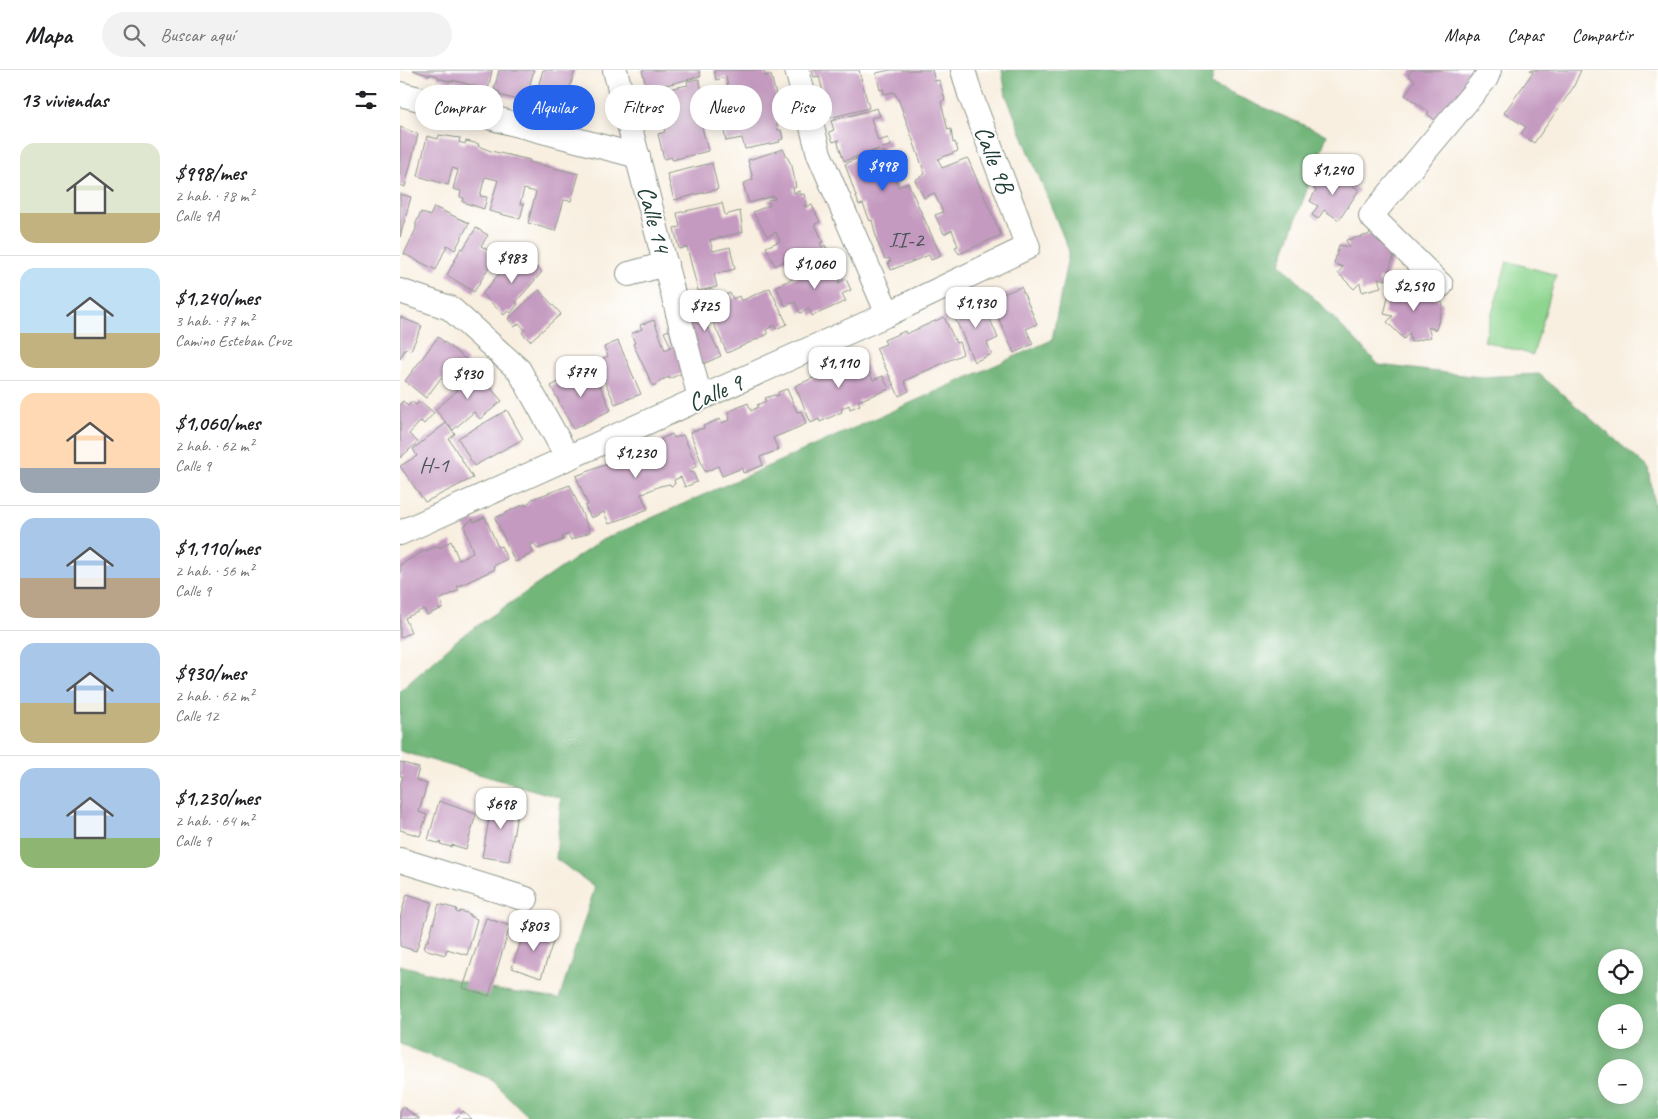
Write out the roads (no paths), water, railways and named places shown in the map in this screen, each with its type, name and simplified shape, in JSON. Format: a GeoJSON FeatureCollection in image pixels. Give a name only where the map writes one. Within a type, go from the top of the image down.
{"type":"FeatureCollection","features":[{"type":"Feature","properties":{"kind":"street","name":"Calle 14"},"geometry":{"type":"LineString","coordinates":[[615,70],[700,398]]}},
{"type":"Feature","properties":{"kind":"street"},"geometry":{"type":"LineString","coordinates":[[797,70],[819,154],[888,314]]}},
{"type":"Feature","properties":{"kind":"street","name":"Calle 9B"},"geometry":{"type":"LineString","coordinates":[[963,70],[970,94],[1028,247]]}},
{"type":"Feature","properties":{"kind":"street"},"geometry":{"type":"LineString","coordinates":[[1441,285],[1371,216],[1486,78],[1489,70]]}},
{"type":"Feature","properties":{"kind":"street"},"geometry":{"type":"LineString","coordinates":[[400,94],[638,156]]}},
{"type":"Feature","properties":{"kind":"street","name":"Calle 9"},"geometry":{"type":"LineString","coordinates":[[401,529],[568,458],[888,314],[1028,247]]}},
{"type":"Feature","properties":{"kind":"street"},"geometry":{"type":"LineString","coordinates":[[629,274],[666,264]]}},
{"type":"Feature","properties":{"kind":"street"},"geometry":{"type":"LineString","coordinates":[[400,291],[450,308],[519,370],[568,458]]}},
{"type":"Feature","properties":{"kind":"street"},"geometry":{"type":"LineString","coordinates":[[400,860],[526,899]]}}]}
